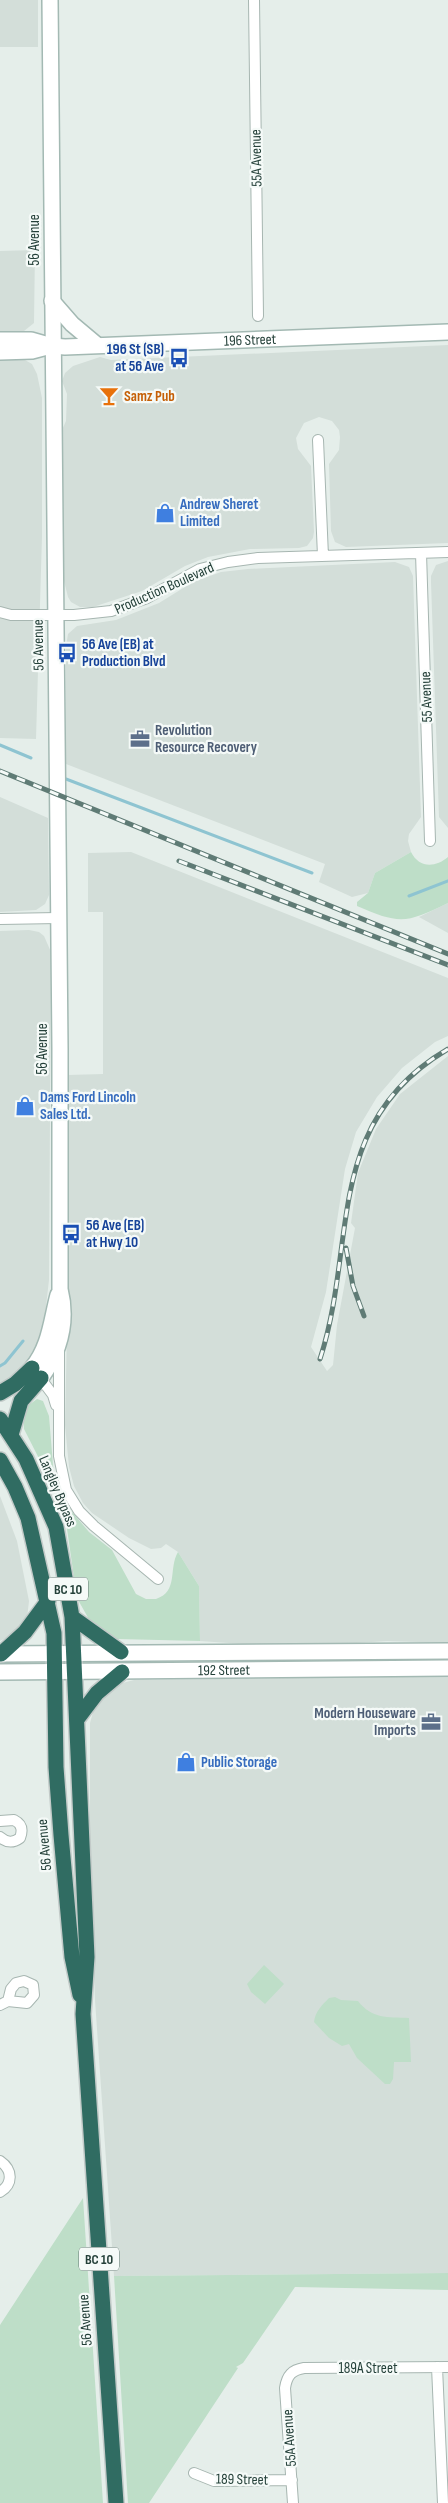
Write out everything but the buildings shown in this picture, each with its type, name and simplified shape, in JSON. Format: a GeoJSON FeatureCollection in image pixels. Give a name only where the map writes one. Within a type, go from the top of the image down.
{"type":"FeatureCollection","features":[{"type":"Feature","properties":{"kind":"highway"},"geometry":{"type":"LineString","coordinates":[[0,1393],[36,1373]]}},
{"type":"Feature","properties":{"kind":"highway"},"geometry":{"type":"LineString","coordinates":[[11,1435],[21,1401],[36,1373]]}},
{"type":"Feature","properties":{"kind":"highway","name":"Langley Bypass"},"geometry":{"type":"LineString","coordinates":[[0,1420],[11,1435],[39,1485],[56,1527],[72,1617],[76,1672]]}},
{"type":"Feature","properties":{"kind":"highway","name":"BC 10"},"geometry":{"type":"LineString","coordinates":[[0,1460],[28,1518],[54,1633],[54,1672]]}},
{"type":"Feature","properties":{"kind":"highway"},"geometry":{"type":"LineString","coordinates":[[1,1654],[25,1632],[48,1601]]}},
{"type":"Feature","properties":{"kind":"highway"},"geometry":{"type":"LineString","coordinates":[[72,1617],[121,1652]]}},
{"type":"Feature","properties":{"kind":"highway","name":"56 Avenue"},"geometry":{"type":"LineString","coordinates":[[54,1672],[56,1767],[61,1835],[72,1957],[83,2014],[116,2503]]}},
{"type":"Feature","properties":{"kind":"highway","name":"56 Avenue"},"geometry":{"type":"LineString","coordinates":[[76,1672],[87,1956],[83,2014]]}},
{"type":"Feature","properties":{"kind":"highway"},"geometry":{"type":"LineString","coordinates":[[78,1718],[97,1693],[122,1672]]}},
{"type":"Feature","properties":{"kind":"main road","name":"56 Avenue"},"geometry":{"type":"LineString","coordinates":[[36,1373],[48,1341],[60,1289],[50,0]]}},
{"type":"Feature","properties":{"kind":"main road"},"geometry":{"type":"LineString","coordinates":[[52,301],[72,324],[97,345]]}},
{"type":"Feature","properties":{"kind":"main road","name":"196 Street"},"geometry":{"type":"LineString","coordinates":[[0,352],[32,351],[52,346],[448,332]]}},
{"type":"Feature","properties":{"kind":"main road","name":"196 Street"},"geometry":{"type":"LineString","coordinates":[[0,340],[31,340],[52,346]]}},
{"type":"Feature","properties":{"kind":"main road","name":"56 Avenue"},"geometry":{"type":"LineString","coordinates":[[36,1373],[52,1360],[59,1342],[64,1305],[60,1289]]}},
{"type":"Feature","properties":{"kind":"main road","name":"192 Street"},"geometry":{"type":"LineString","coordinates":[[1,1654],[74,1652],[448,1651]]}},
{"type":"Feature","properties":{"kind":"main road","name":"192 Street"},"geometry":{"type":"LineString","coordinates":[[0,1672],[448,1668]]}},
{"type":"Feature","properties":{"kind":"street","name":"55A Avenue"},"geometry":{"type":"LineString","coordinates":[[254,0],[258,316]]}},
{"type":"Feature","properties":{"kind":"street"},"geometry":{"type":"LineString","coordinates":[[318,440],[323,556]]}},
{"type":"Feature","properties":{"kind":"street","name":"Production Boulevard"},"geometry":{"type":"LineString","coordinates":[[0,612],[11,615],[56,615],[94,614],[111,611],[147,598],[181,578],[214,564],[258,558],[448,552]]}},
{"type":"Feature","properties":{"kind":"street","name":"55 Avenue"},"geometry":{"type":"LineString","coordinates":[[421,553],[430,841]]}},
{"type":"Feature","properties":{"kind":"street"},"geometry":{"type":"LineString","coordinates":[[0,919],[58,918]]}},
{"type":"Feature","properties":{"kind":"street","name":"56 Avenue"},"geometry":{"type":"LineString","coordinates":[[59,1342],[58,1413],[60,1469],[72,1502],[94,1526],[158,1579]]}},
{"type":"Feature","properties":{"kind":"street","name":"56 Avenue"},"geometry":{"type":"LineString","coordinates":[[36,1373],[53,1395],[58,1413]]}},
{"type":"Feature","properties":{"kind":"street"},"geometry":{"type":"LineString","coordinates":[[0,1821],[14,1820],[21,1827],[22,1832],[20,1838],[15,1841],[9,1842],[0,1837]]}},
{"type":"Feature","properties":{"kind":"street"},"geometry":{"type":"LineString","coordinates":[[0,2161],[6,2166],[10,2179],[8,2186],[0,2192]]}},
{"type":"Feature","properties":{"kind":"street"},"geometry":{"type":"LineString","coordinates":[[437,2367],[442,2503]]}},
{"type":"Feature","properties":{"kind":"street","name":"189A Street"},"geometry":{"type":"LineString","coordinates":[[290,2374],[296,2369],[304,2368],[448,2367]]}},
{"type":"Feature","properties":{"kind":"street","name":"55A Avenue"},"geometry":{"type":"LineString","coordinates":[[290,2374],[286,2388],[293,2503]]}},
{"type":"Feature","properties":{"kind":"street","name":"189 Street"},"geometry":{"type":"LineString","coordinates":[[194,2473],[214,2481],[292,2480]]}},
{"type":"Feature","properties":{"kind":"shaded area"},"geometry":{"type":"Polygon","coordinates":[[[0,0],[38,0],[38,47],[0,47],[0,0]]]}},
{"type":"Feature","properties":{"kind":"shaded area"},"geometry":{"type":"Polygon","coordinates":[[[35,250],[34,323],[24,331],[0,333],[0,251],[35,250]]]}},
{"type":"Feature","properties":{"kind":"shaded area"},"geometry":{"type":"Polygon","coordinates":[[[448,345],[448,543],[346,547],[335,542],[331,531],[329,464],[339,450],[340,437],[339,430],[332,421],[319,417],[304,423],[296,438],[298,449],[311,466],[314,532],[313,538],[307,546],[299,548],[250,549],[208,557],[185,566],[142,591],[93,607],[80,607],[71,602],[64,581],[62,430],[66,421],[67,394],[62,381],[65,373],[73,366],[100,357],[111,360],[448,345]]]}},
{"type":"Feature","properties":{"kind":"shaded area"},"geometry":{"type":"Polygon","coordinates":[[[0,360],[25,360],[32,364],[37,374],[42,398],[42,536],[36,739],[0,738],[0,360]]]}},
{"type":"Feature","properties":{"kind":"shaded area"},"geometry":{"type":"Polygon","coordinates":[[[448,561],[448,828],[439,817],[431,576],[436,565],[448,561]]]}},
{"type":"Feature","properties":{"kind":"shaded area"},"geometry":{"type":"Polygon","coordinates":[[[395,562],[409,567],[413,576],[421,817],[409,834],[408,841],[411,852],[375,873],[368,893],[352,897],[319,882],[325,864],[66,764],[66,646],[68,634],[77,626],[116,620],[159,603],[193,582],[221,572],[395,562]]]}},
{"type":"Feature","properties":{"kind":"shaded area"},"geometry":{"type":"Polygon","coordinates":[[[0,797],[48,818],[49,895],[45,904],[36,910],[0,912],[0,797]]]}},
{"type":"Feature","properties":{"kind":"shaded area"},"geometry":{"type":"Polygon","coordinates":[[[131,852],[448,978],[448,1036],[435,1042],[402,1068],[377,1097],[356,1132],[345,1169],[326,1292],[311,1347],[327,1371],[333,1365],[337,1325],[355,1228],[351,1223],[358,1173],[376,1129],[400,1094],[448,1056],[448,1643],[387,1641],[342,1644],[243,1644],[200,1641],[199,1586],[178,1552],[166,1544],[161,1548],[151,1549],[129,1538],[92,1513],[83,1503],[74,1486],[69,1467],[65,1425],[69,1236],[68,1075],[103,1074],[103,912],[88,912],[88,853],[131,852]]]}},
{"type":"Feature","properties":{"kind":"shaded area"},"geometry":{"type":"Polygon","coordinates":[[[448,903],[448,933],[419,917],[448,903]]]}},
{"type":"Feature","properties":{"kind":"shaded area"},"geometry":{"type":"Polygon","coordinates":[[[29,930],[39,932],[44,936],[51,952],[49,1280],[45,1315],[37,1345],[18,1373],[0,1385],[0,931],[29,930]]]}},
{"type":"Feature","properties":{"kind":"shaded area"},"geometry":{"type":"Polygon","coordinates":[[[0,1496],[17,1541],[29,1601],[27,1618],[14,1634],[0,1641],[0,1496]]]}},
{"type":"Feature","properties":{"kind":"shaded area"},"geometry":{"type":"Polygon","coordinates":[[[448,1676],[448,2273],[114,2276],[95,2000],[90,1871],[90,1723],[95,1705],[115,1685],[134,1680],[448,1676]]]}},
{"type":"Feature","properties":{"kind":"green space"},"geometry":{"type":"Polygon","coordinates":[[[411,852],[418,861],[428,865],[443,861],[448,857],[448,903],[423,915],[403,919],[394,919],[357,906],[357,902],[368,893],[375,873],[411,852]]]}},
{"type":"Feature","properties":{"kind":"green space"},"geometry":{"type":"Polygon","coordinates":[[[37,1399],[43,1401],[49,1416],[54,1477],[62,1500],[89,1532],[112,1550],[136,1594],[146,1599],[156,1599],[168,1591],[178,1552],[199,1586],[200,1641],[117,1639],[109,1636],[91,1623],[77,1598],[66,1522],[54,1488],[24,1429],[23,1416],[26,1407],[37,1399]]]}},
{"type":"Feature","properties":{"kind":"green space"},"geometry":{"type":"Polygon","coordinates":[[[264,1965],[284,1984],[265,2004],[251,1992],[247,1984],[264,1965]]]}},
{"type":"Feature","properties":{"kind":"green space"},"geometry":{"type":"Polygon","coordinates":[[[335,1997],[341,2000],[358,2001],[363,2007],[380,2016],[409,2018],[411,2062],[394,2062],[393,2079],[390,2084],[385,2084],[357,2058],[349,2044],[342,2046],[329,2038],[314,2022],[321,2006],[329,1998],[335,1997]]]}},
{"type":"Feature","properties":{"kind":"green space"},"geometry":{"type":"Polygon","coordinates":[[[83,2198],[103,2503],[0,2503],[0,2325],[83,2198]]]}},
{"type":"Feature","properties":{"kind":"green space"},"geometry":{"type":"Polygon","coordinates":[[[448,2273],[448,2290],[295,2287],[243,2363],[236,2367],[238,2368],[149,2503],[128,2503],[114,2276],[448,2273]]]}},
{"type":"Feature","properties":{"kind":"waterway"},"geometry":{"type":"LineString","coordinates":[[0,745],[31,758]]}},
{"type":"Feature","properties":{"kind":"waterway"},"geometry":{"type":"LineString","coordinates":[[66,779],[312,873]]}},
{"type":"Feature","properties":{"kind":"waterway"},"geometry":{"type":"LineString","coordinates":[[409,896],[448,881]]}},
{"type":"Feature","properties":{"kind":"waterway"},"geometry":{"type":"LineString","coordinates":[[0,1366],[5,1363],[23,1341]]}},
{"type":"Feature","properties":{"kind":"railway"},"geometry":{"type":"LineString","coordinates":[[0,771],[448,954]]}},
{"type":"Feature","properties":{"kind":"railway"},"geometry":{"type":"LineString","coordinates":[[179,861],[448,965]]}},
{"type":"Feature","properties":{"kind":"railway"},"geometry":{"type":"LineString","coordinates":[[320,1359],[331,1315],[351,1188],[362,1149],[380,1112],[408,1079],[448,1049]]}},
{"type":"Feature","properties":{"kind":"railway"},"geometry":{"type":"LineString","coordinates":[[346,1248],[353,1286],[364,1316]]}},
{"type":"Feature","properties":{"kind":"place","name":"196 St (SB) at 56 Ave"},"geometry":{"type":"Point","coordinates":[179,358]}},
{"type":"Feature","properties":{"kind":"place","name":"Samz Pub"},"geometry":{"type":"Point","coordinates":[109,396]}},
{"type":"Feature","properties":{"kind":"place","name":"Andrew Sheret Limited"},"geometry":{"type":"Point","coordinates":[165,513]}},
{"type":"Feature","properties":{"kind":"place","name":"56 Ave (EB) at Production Blvd"},"geometry":{"type":"Point","coordinates":[67,653]}},
{"type":"Feature","properties":{"kind":"place","name":"Revolution Resource Recovery"},"geometry":{"type":"Point","coordinates":[140,739]}},
{"type":"Feature","properties":{"kind":"place","name":"Dams Ford Lincoln Sales Ltd."},"geometry":{"type":"Point","coordinates":[25,1106]}},
{"type":"Feature","properties":{"kind":"place","name":"56 Ave (EB) at Hwy 10"},"geometry":{"type":"Point","coordinates":[71,1234]}},
{"type":"Feature","properties":{"kind":"place","name":"Modern Houseware Imports"},"geometry":{"type":"Point","coordinates":[431,1722]}},
{"type":"Feature","properties":{"kind":"place","name":"Public Storage"},"geometry":{"type":"Point","coordinates":[186,1762]}}]}
